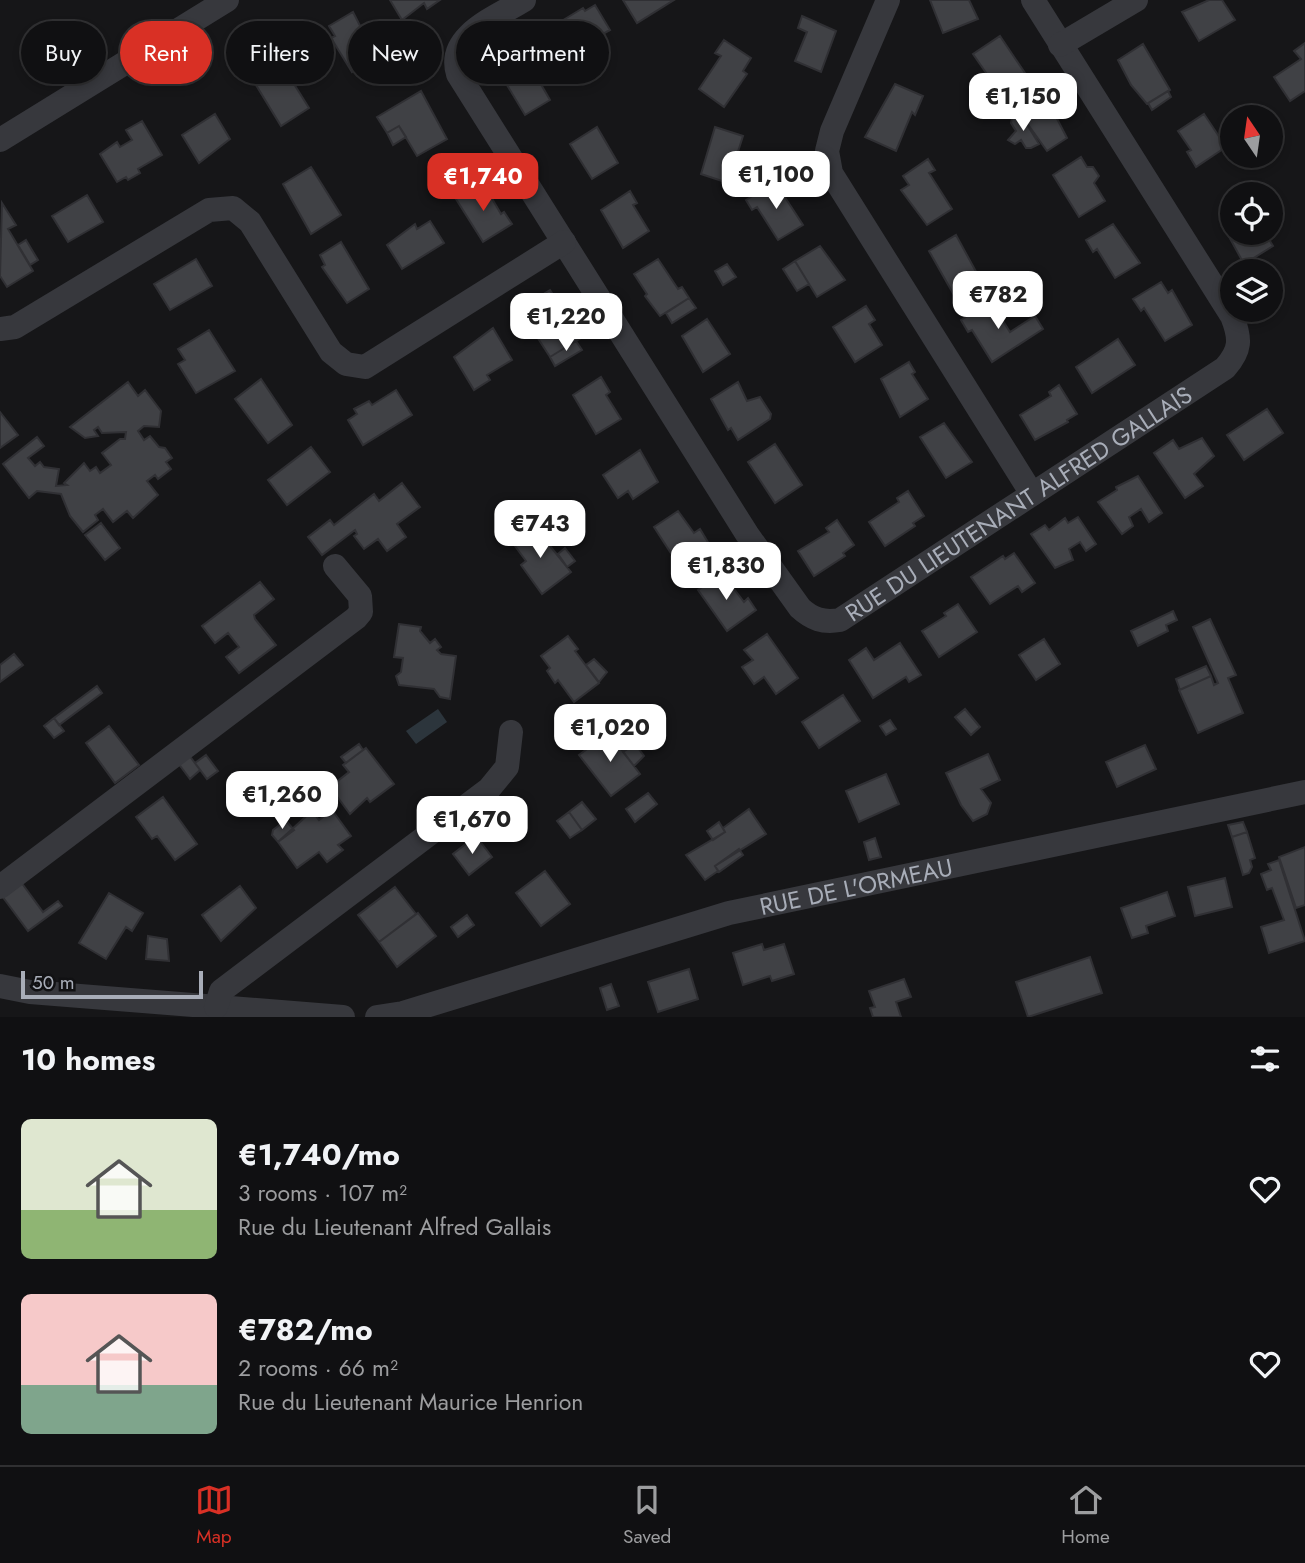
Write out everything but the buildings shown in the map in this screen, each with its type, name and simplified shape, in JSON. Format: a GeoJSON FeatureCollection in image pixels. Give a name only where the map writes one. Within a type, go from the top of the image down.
{"type":"FeatureCollection","features":[{"type":"Feature","properties":{"kind":"street"},"geometry":{"type":"LineString","coordinates":[[0,140],[227,0]]}},
{"type":"Feature","properties":{"kind":"street","name":"RUE DU LIEUTENANT ALFRED GALLAIS"},"geometry":{"type":"LineString","coordinates":[[524,0],[466,37],[456,54],[455,64],[747,534],[808,615],[827,622],[840,620],[1225,368],[1239,350],[1240,339],[1232,316],[1060,46]]}},
{"type":"Feature","properties":{"kind":"street"},"geometry":{"type":"LineString","coordinates":[[888,0],[832,131],[827,151],[831,173],[1032,494]]}},
{"type":"Feature","properties":{"kind":"street"},"geometry":{"type":"LineString","coordinates":[[1033,0],[1060,46],[1136,0]]}},
{"type":"Feature","properties":{"kind":"street"},"geometry":{"type":"LineString","coordinates":[[0,329],[15,327],[209,210],[233,208],[250,222],[331,352],[346,364],[365,367],[564,242]]}},
{"type":"Feature","properties":{"kind":"street"},"geometry":{"type":"LineString","coordinates":[[0,887],[356,618],[361,612],[360,596],[335,566]]}},
{"type":"Feature","properties":{"kind":"street"},"geometry":{"type":"LineString","coordinates":[[216,1007],[222,991],[489,789],[506,767],[511,732]]}},
{"type":"Feature","properties":{"kind":"street","name":"RUE DE L'ORMEAU"},"geometry":{"type":"LineString","coordinates":[[377,1017],[415,1013],[729,913],[1305,792]]}},
{"type":"Feature","properties":{"kind":"street"},"geometry":{"type":"LineString","coordinates":[[2,988],[343,1017]]}},
{"type":"Feature","properties":{"kind":"shaded area"},"geometry":{"type":"Polygon","coordinates":[[[438,709],[447,722],[416,744],[406,731],[438,709]]]}}]}
